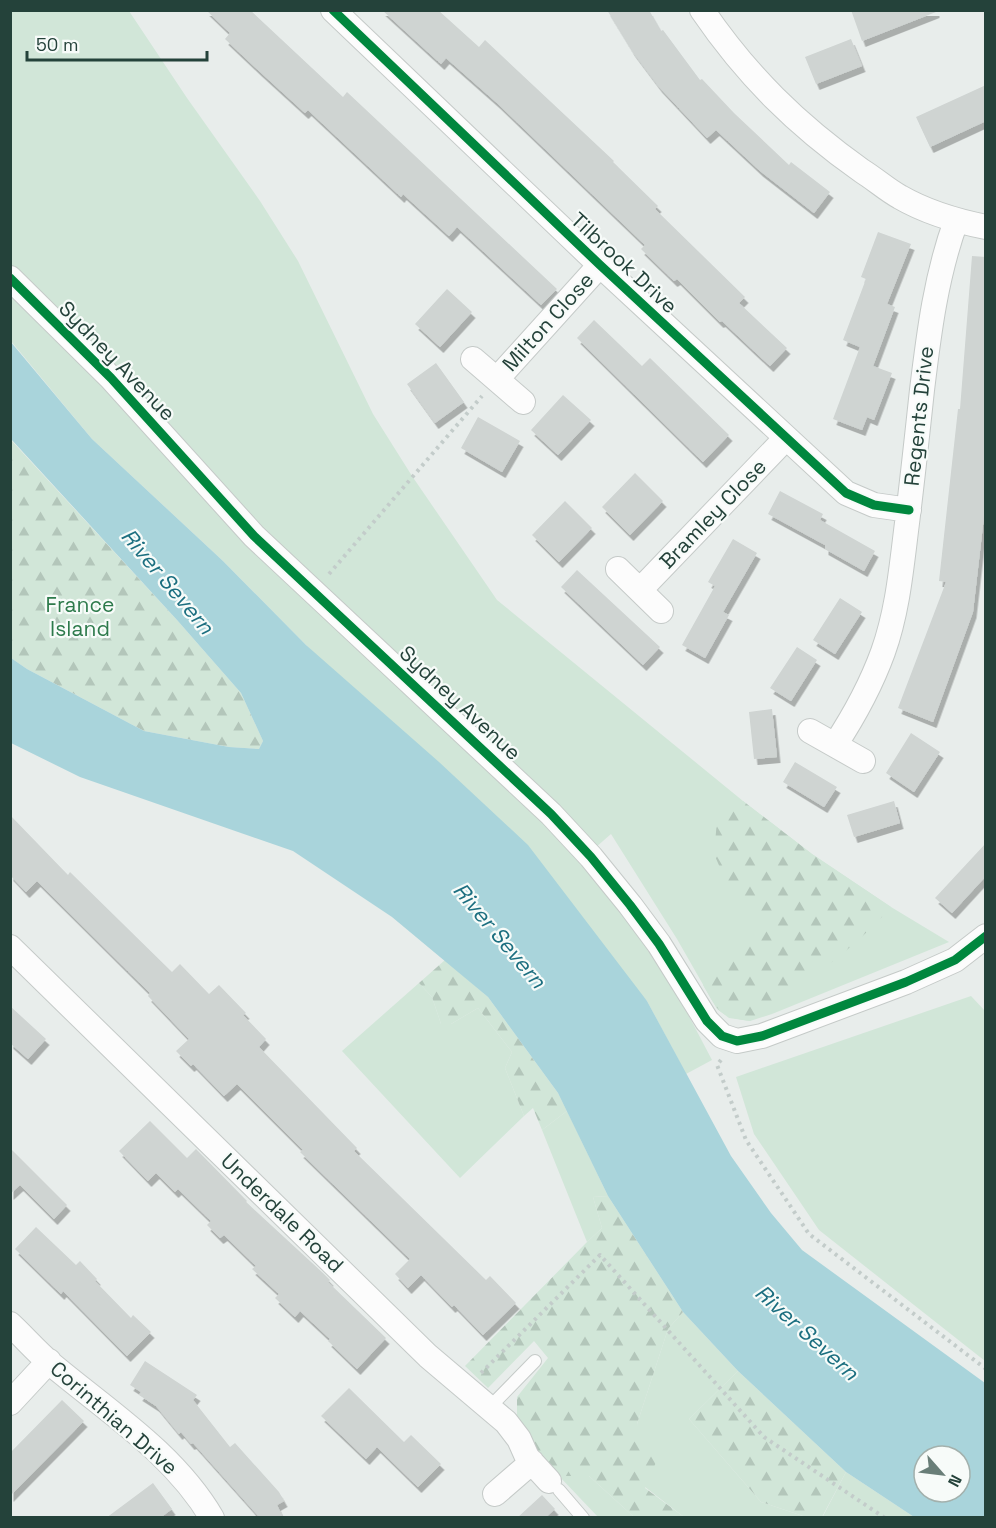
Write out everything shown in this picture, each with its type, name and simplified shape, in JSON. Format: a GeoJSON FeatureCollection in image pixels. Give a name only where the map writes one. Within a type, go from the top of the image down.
{"type":"FeatureCollection","features":[{"type":"Feature","properties":{"kind":"street","name":"Tilbrook Drive"},"geometry":{"type":"LineString","coordinates":[[333,10],[600,265],[846,493],[874,505],[909,510]]}},
{"type":"Feature","properties":{"kind":"street"},"geometry":{"type":"LineString","coordinates":[[702,10],[720,36],[763,87],[808,131],[900,197],[956,221],[986,227]]}},
{"type":"Feature","properties":{"kind":"street","name":"Regents Drive"},"geometry":{"type":"LineString","coordinates":[[835,745],[858,708],[884,651],[895,610],[930,326],[939,272],[956,221]]}},
{"type":"Feature","properties":{"kind":"street","name":"Milton Close"},"geometry":{"type":"LineString","coordinates":[[496,379],[600,265]]}},
{"type":"Feature","properties":{"kind":"street","name":"Sydney Avenue"},"geometry":{"type":"LineString","coordinates":[[10,278],[111,378],[254,536],[560,822],[591,857],[647,929],[707,1021],[722,1036],[736,1041]]}},
{"type":"Feature","properties":{"kind":"street","name":"Milton Close"},"geometry":{"type":"LineString","coordinates":[[473,359],[523,402]]}},
{"type":"Feature","properties":{"kind":"street","name":"Bramley Close"},"geometry":{"type":"LineString","coordinates":[[640,590],[786,438]]}},
{"type":"Feature","properties":{"kind":"street"},"geometry":{"type":"LineString","coordinates":[[618,569],[661,611]]}},
{"type":"Feature","properties":{"kind":"street"},"geometry":{"type":"LineString","coordinates":[[810,731],[863,761]]}},
{"type":"Feature","properties":{"kind":"street"},"geometry":{"type":"LineString","coordinates":[[736,1041],[762,1036],[906,982],[955,960],[986,936]]}},
{"type":"Feature","properties":{"kind":"street","name":"Underdale Road"},"geometry":{"type":"LineString","coordinates":[[13,955],[428,1356],[490,1407],[519,1439],[532,1462],[554,1486]]}},
{"type":"Feature","properties":{"kind":"street","name":"Corinthian Drive"},"geometry":{"type":"LineString","coordinates":[[10,1324],[49,1361],[162,1456],[202,1500],[212,1518]]}},
{"type":"Feature","properties":{"kind":"street"},"geometry":{"type":"LineString","coordinates":[[10,1403],[49,1361]]}},
{"type":"Feature","properties":{"kind":"street"},"geometry":{"type":"LineString","coordinates":[[495,1494],[532,1462]]}},
{"type":"Feature","properties":{"kind":"lane"},"geometry":{"type":"LineString","coordinates":[[490,1407],[535,1361]]}},
{"type":"Feature","properties":{"kind":"lane"},"geometry":{"type":"LineString","coordinates":[[554,1486],[583,1518]]}},
{"type":"Feature","properties":{"kind":"path"},"geometry":{"type":"LineString","coordinates":[[314,591],[496,379]]}},
{"type":"Feature","properties":{"kind":"path"},"geometry":{"type":"LineString","coordinates":[[736,1041],[717,1065],[746,1140],[809,1234],[986,1369]]}},
{"type":"Feature","properties":{"kind":"path"},"geometry":{"type":"LineString","coordinates":[[465,1388],[600,1255],[764,1437],[885,1518]]}},
{"type":"Feature","properties":{"kind":"path"},"geometry":{"type":"LineString","coordinates":[[874,1518],[878,1513]]}},
{"type":"Feature","properties":{"kind":"green space"},"geometry":{"type":"Polygon","coordinates":[[[10,11],[129,11],[260,201],[298,261],[373,414],[412,476],[497,600],[743,801],[812,854],[891,907],[949,942],[750,1021],[729,1018],[717,1009],[677,939],[611,834],[595,848],[257,533],[119,376],[11,265],[10,11]]]}},
{"type":"Feature","properties":{"kind":"green space"},"geometry":{"type":"Polygon","coordinates":[[[10,293],[558,835],[622,913],[672,984],[712,1060],[686,1074],[647,1001],[306,645],[223,561],[92,439],[11,341],[10,293]]]}},
{"type":"Feature","properties":{"kind":"green space","name":"France Island"},"geometry":{"type":"Polygon","coordinates":[[[10,439],[241,693],[263,741],[259,749],[229,747],[144,731],[27,669],[11,658],[10,439]]]}},
{"type":"Feature","properties":{"kind":"green space"},"geometry":{"type":"Polygon","coordinates":[[[743,801],[812,854],[891,907],[876,924],[842,954],[750,1021],[725,1015],[716,1007],[703,985],[760,925],[726,881],[714,854],[717,821],[743,801]]]}},
{"type":"Feature","properties":{"kind":"green space"},"geometry":{"type":"Polygon","coordinates":[[[445,960],[488,997],[558,1093],[567,1111],[542,1130],[533,1108],[524,1116],[505,1068],[512,1052],[478,1008],[451,1024],[441,1024],[432,997],[419,983],[445,960]]]}},
{"type":"Feature","properties":{"kind":"green space"},"geometry":{"type":"Polygon","coordinates":[[[419,983],[432,997],[441,1024],[451,1024],[478,1008],[512,1052],[505,1068],[524,1116],[460,1178],[342,1051],[419,983]]]}},
{"type":"Feature","properties":{"kind":"green space"},"geometry":{"type":"Polygon","coordinates":[[[971,996],[986,1012],[985,1361],[819,1230],[754,1134],[736,1077],[971,996]]]}},
{"type":"Feature","properties":{"kind":"green space"},"geometry":{"type":"Polygon","coordinates":[[[567,1111],[608,1196],[593,1197],[602,1228],[587,1242],[542,1130],[567,1111]]]}},
{"type":"Feature","properties":{"kind":"green space"},"geometry":{"type":"Polygon","coordinates":[[[608,1196],[683,1312],[668,1329],[637,1424],[657,1460],[645,1488],[684,1517],[634,1517],[589,1476],[559,1476],[538,1453],[517,1425],[517,1397],[548,1358],[534,1341],[488,1388],[465,1366],[602,1228],[593,1197],[608,1196]]]}},
{"type":"Feature","properties":{"kind":"green space"},"geometry":{"type":"Polygon","coordinates":[[[683,1312],[738,1371],[689,1419],[761,1502],[806,1517],[684,1517],[645,1487],[637,1424],[668,1329],[683,1312]]]}},
{"type":"Feature","properties":{"kind":"green space"},"geometry":{"type":"Polygon","coordinates":[[[738,1371],[846,1472],[822,1517],[806,1517],[761,1502],[689,1419],[738,1371]]]}},
{"type":"Feature","properties":{"kind":"green space"},"geometry":{"type":"Polygon","coordinates":[[[846,1472],[914,1517],[822,1518],[846,1472]]]}},
{"type":"Feature","properties":{"kind":"green space"},"geometry":{"type":"Polygon","coordinates":[[[559,1476],[589,1476],[634,1517],[598,1517],[559,1476]]]}},
{"type":"Feature","properties":{"kind":"water","name":"River Severn"},"geometry":{"type":"Polygon","coordinates":[[[10,341],[92,439],[223,561],[306,645],[439,762],[528,845],[647,1001],[731,1156],[771,1213],[802,1250],[985,1383],[985,1517],[914,1517],[846,1472],[738,1371],[683,1312],[608,1196],[558,1093],[488,997],[392,917],[293,851],[80,777],[11,743],[11,658],[27,669],[144,731],[229,747],[259,749],[263,741],[241,693],[11,439],[10,341]]]}},
{"type":"Feature","properties":{"kind":"building"},"geometry":{"type":"Polygon","coordinates":[[[206,10],[250,10],[343,97],[347,92],[557,289],[541,305],[457,227],[449,236],[403,194],[401,197],[308,110],[305,113],[259,71],[225,39],[230,33],[206,10]]]}},
{"type":"Feature","properties":{"kind":"building"},"geometry":{"type":"Polygon","coordinates":[[[382,10],[438,10],[479,47],[485,40],[614,161],[658,206],[655,209],[745,297],[739,303],[787,348],[770,366],[722,321],[720,322],[677,279],[674,281],[641,249],[645,245],[497,103],[446,58],[441,64],[382,10]]]}},
{"type":"Feature","properties":{"kind":"building"},"geometry":{"type":"Polygon","coordinates":[[[607,10],[649,10],[661,31],[663,30],[700,80],[702,79],[789,165],[791,162],[830,192],[814,213],[760,171],[716,130],[707,138],[659,87],[632,51],[607,10]]]}},
{"type":"Feature","properties":{"kind":"building"},"geometry":{"type":"Polygon","coordinates":[[[851,10],[936,10],[936,12],[862,41],[851,10]]]}},
{"type":"Feature","properties":{"kind":"building"},"geometry":{"type":"Polygon","coordinates":[[[851,39],[862,66],[816,84],[805,57],[851,39]]]}},
{"type":"Feature","properties":{"kind":"building"},"geometry":{"type":"Polygon","coordinates":[[[986,85],[986,121],[930,147],[916,117],[986,85]]]}},
{"type":"Feature","properties":{"kind":"building"},"geometry":{"type":"Polygon","coordinates":[[[878,232],[911,244],[887,304],[895,307],[873,366],[892,373],[874,420],[867,417],[862,430],[833,419],[860,347],[843,340],[866,279],[861,277],[878,232]]]}},
{"type":"Feature","properties":{"kind":"building"},"geometry":{"type":"Polygon","coordinates":[[[972,256],[986,257],[986,499],[973,612],[933,722],[898,708],[946,582],[939,581],[958,409],[960,409],[972,256]]]}},
{"type":"Feature","properties":{"kind":"building"},"geometry":{"type":"Polygon","coordinates":[[[447,289],[472,312],[440,347],[415,324],[447,289]]]}},
{"type":"Feature","properties":{"kind":"building"},"geometry":{"type":"Polygon","coordinates":[[[594,320],[642,366],[650,358],[729,435],[703,462],[577,338],[594,320]]]}},
{"type":"Feature","properties":{"kind":"building"},"geometry":{"type":"Polygon","coordinates":[[[436,363],[464,402],[435,423],[407,384],[436,363]]]}},
{"type":"Feature","properties":{"kind":"building"},"geometry":{"type":"Polygon","coordinates":[[[563,395],[591,420],[558,455],[531,430],[563,395]]]}},
{"type":"Feature","properties":{"kind":"building"},"geometry":{"type":"Polygon","coordinates":[[[478,417],[520,441],[502,472],[461,448],[478,417]]]}},
{"type":"Feature","properties":{"kind":"building"},"geometry":{"type":"Polygon","coordinates":[[[635,473],[663,501],[630,535],[602,507],[635,473]]]}},
{"type":"Feature","properties":{"kind":"building"},"geometry":{"type":"Polygon","coordinates":[[[780,491],[823,514],[820,520],[875,551],[864,571],[825,549],[825,545],[768,514],[780,491]]]}},
{"type":"Feature","properties":{"kind":"building"},"geometry":{"type":"Polygon","coordinates":[[[565,501],[592,528],[559,562],[532,535],[565,501]]]}},
{"type":"Feature","properties":{"kind":"building"},"geometry":{"type":"Polygon","coordinates":[[[733,539],[757,553],[723,612],[729,615],[705,658],[682,645],[715,586],[708,582],[733,539]]]}},
{"type":"Feature","properties":{"kind":"building"},"geometry":{"type":"Polygon","coordinates":[[[577,570],[660,647],[643,665],[561,587],[577,570]]]}},
{"type":"Feature","properties":{"kind":"building"},"geometry":{"type":"Polygon","coordinates":[[[840,598],[862,612],[835,654],[813,640],[840,598]]]}},
{"type":"Feature","properties":{"kind":"building"},"geometry":{"type":"Polygon","coordinates":[[[797,647],[817,660],[791,701],[770,688],[797,647]]]}},
{"type":"Feature","properties":{"kind":"building"},"geometry":{"type":"Polygon","coordinates":[[[772,709],[777,757],[754,759],[749,712],[772,709]]]}},
{"type":"Feature","properties":{"kind":"building"},"geometry":{"type":"Polygon","coordinates":[[[911,733],[940,752],[914,792],[886,773],[911,733]]]}},
{"type":"Feature","properties":{"kind":"building"},"geometry":{"type":"Polygon","coordinates":[[[795,762],[837,787],[824,807],[783,782],[795,762]]]}},
{"type":"Feature","properties":{"kind":"building"},"geometry":{"type":"Polygon","coordinates":[[[894,801],[900,823],[854,837],[847,815],[894,801]]]}},
{"type":"Feature","properties":{"kind":"building"},"geometry":{"type":"Polygon","coordinates":[[[10,815],[68,875],[70,872],[172,972],[180,964],[209,994],[219,985],[246,1013],[243,1015],[266,1039],[259,1047],[357,1148],[354,1151],[486,1280],[490,1276],[516,1303],[483,1335],[421,1275],[408,1288],[395,1274],[410,1259],[300,1152],[303,1150],[237,1084],[224,1096],[193,1064],[191,1066],[176,1051],[189,1039],[148,996],[150,993],[37,881],[26,892],[10,875],[10,815]]]}},
{"type":"Feature","properties":{"kind":"building"},"geometry":{"type":"Polygon","coordinates":[[[986,843],[986,876],[952,913],[935,898],[986,843]]]}},
{"type":"Feature","properties":{"kind":"building"},"geometry":{"type":"Polygon","coordinates":[[[10,1006],[46,1039],[28,1059],[10,1043],[10,1006]]]}},
{"type":"Feature","properties":{"kind":"building"},"geometry":{"type":"Polygon","coordinates":[[[150,1121],[187,1158],[196,1149],[246,1202],[323,1273],[330,1280],[328,1282],[386,1338],[357,1369],[300,1311],[295,1317],[275,1298],[279,1294],[252,1269],[256,1266],[224,1235],[220,1238],[207,1225],[211,1221],[178,1189],[175,1192],[156,1173],[148,1181],[119,1151],[150,1121]]]}},
{"type":"Feature","properties":{"kind":"building"},"geometry":{"type":"Polygon","coordinates":[[[10,1148],[67,1205],[54,1219],[20,1185],[10,1194],[10,1148]]]}},
{"type":"Feature","properties":{"kind":"building"},"geometry":{"type":"Polygon","coordinates":[[[36,1227],[76,1265],[80,1261],[97,1279],[95,1281],[131,1318],[133,1315],[151,1332],[127,1356],[63,1291],[61,1294],[15,1249],[36,1227]]]}},
{"type":"Feature","properties":{"kind":"building"},"geometry":{"type":"Polygon","coordinates":[[[145,1361],[197,1395],[193,1400],[230,1447],[235,1443],[279,1492],[284,1501],[277,1505],[283,1518],[260,1518],[193,1443],[191,1444],[181,1432],[179,1434],[156,1406],[139,1395],[141,1392],[130,1385],[145,1361]]]}},
{"type":"Feature","properties":{"kind":"building"},"geometry":{"type":"Polygon","coordinates":[[[349,1388],[404,1442],[411,1435],[441,1464],[418,1487],[377,1447],[366,1459],[321,1416],[349,1388]]]}},
{"type":"Feature","properties":{"kind":"building"},"geometry":{"type":"Polygon","coordinates":[[[62,1400],[84,1421],[10,1496],[10,1453],[62,1400]]]}},
{"type":"Feature","properties":{"kind":"building"},"geometry":{"type":"Polygon","coordinates":[[[153,1483],[172,1509],[160,1518],[106,1518],[153,1483]]]}},
{"type":"Feature","properties":{"kind":"building"},"geometry":{"type":"Polygon","coordinates":[[[542,1495],[555,1509],[545,1518],[517,1518],[542,1495]]]}},
{"type":"Feature","properties":{"kind":"cycle path"},"geometry":{"type":"LineString","coordinates":[[333,10],[600,265],[846,493],[874,505],[909,510]]}},
{"type":"Feature","properties":{"kind":"cycle path"},"geometry":{"type":"LineString","coordinates":[[10,278],[111,378],[254,536],[551,814],[591,857],[630,905],[659,944],[707,1021],[722,1036],[737,1041],[762,1036],[906,982],[955,960],[986,936]]}}]}
